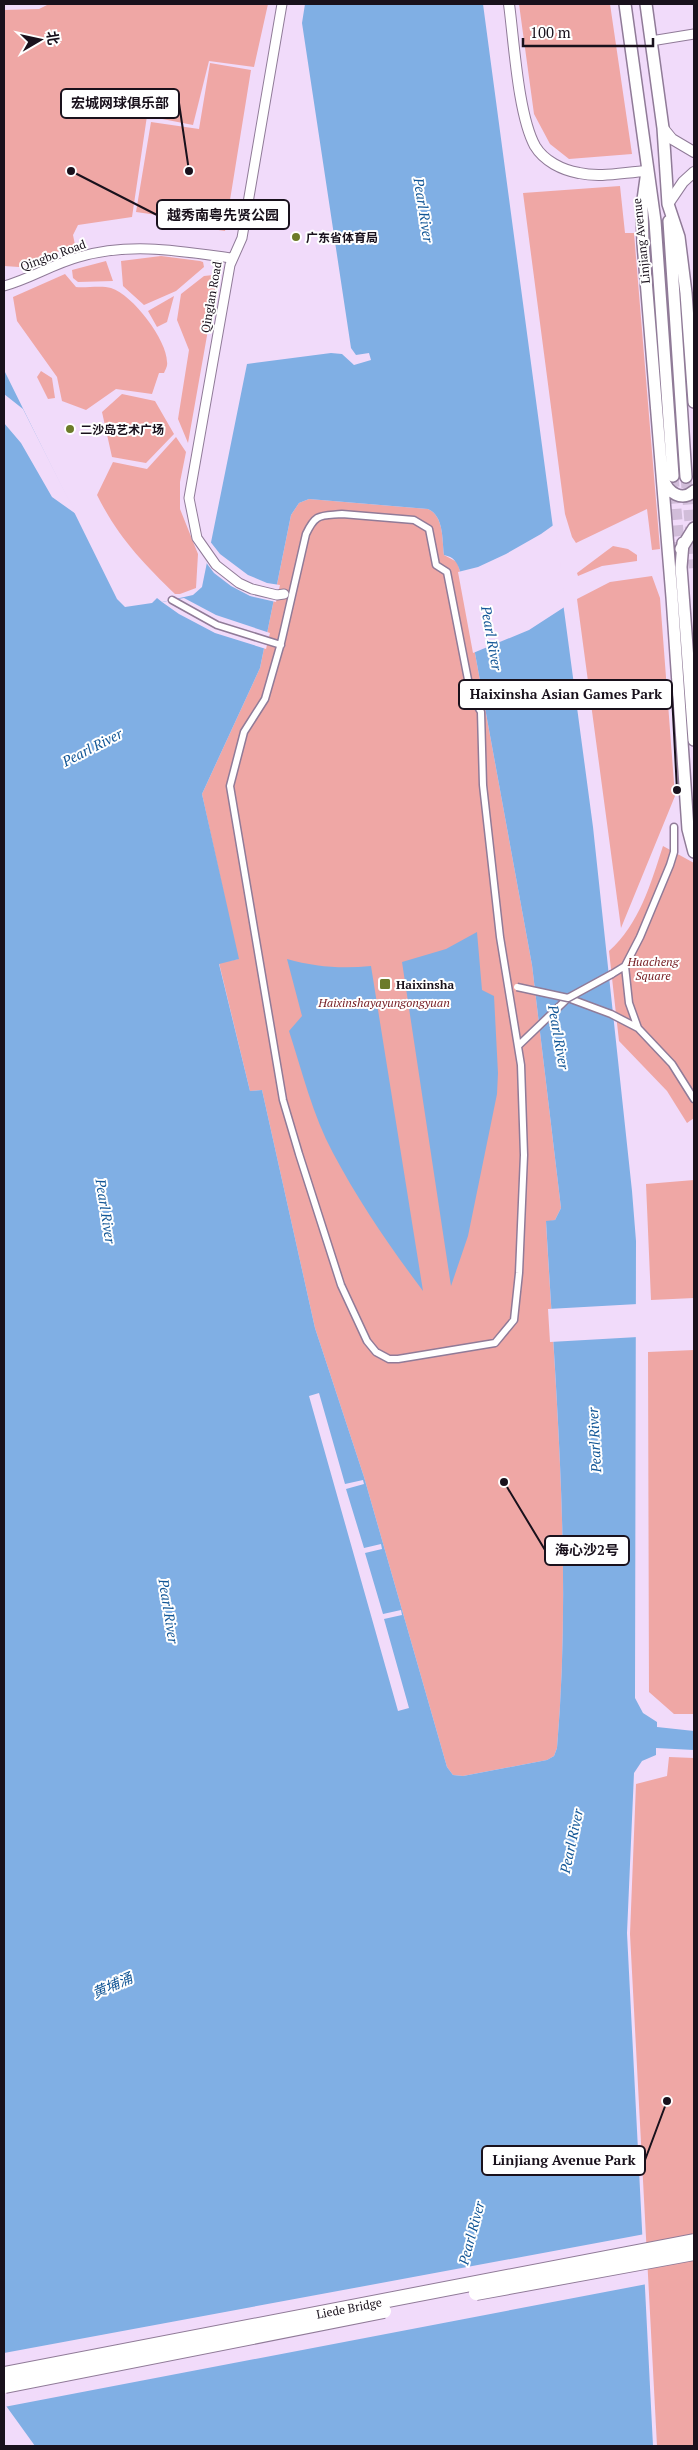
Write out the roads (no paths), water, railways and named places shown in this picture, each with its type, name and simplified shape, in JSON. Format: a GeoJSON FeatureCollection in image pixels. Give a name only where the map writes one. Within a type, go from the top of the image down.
{"type":"FeatureCollection","features":[{"type":"Feature","properties":{"kind":"highway","name":"Liede Bridge"},"geometry":{"type":"LineString","coordinates":[[4,2380],[694,2241]]}},
{"type":"Feature","properties":{"kind":"highway","name":"Liede Bridge"},"geometry":{"type":"LineString","coordinates":[[4,2380],[197,2350],[394,2309],[694,2253]]}},
{"type":"Feature","properties":{"kind":"main road"},"geometry":{"type":"LineString","coordinates":[[625,4],[647,171],[642,207],[643,243],[667,476],[668,553],[677,597],[694,740]]}},
{"type":"Feature","properties":{"kind":"main road"},"geometry":{"type":"LineString","coordinates":[[646,4],[663,128],[686,476]]}},
{"type":"Feature","properties":{"kind":"main road"},"geometry":{"type":"LineString","coordinates":[[668,204],[679,237],[686,292],[694,402]]}},
{"type":"Feature","properties":{"kind":"main road"},"geometry":{"type":"LineString","coordinates":[[667,476],[665,486],[674,494],[687,496],[694,491]]}},
{"type":"Feature","properties":{"kind":"main road"},"geometry":{"type":"LineString","coordinates":[[694,528],[683,543],[676,575],[688,829],[694,852]]}},
{"type":"Feature","properties":{"kind":"main road"},"geometry":{"type":"LineString","coordinates":[[677,597],[683,543]]}},
{"type":"Feature","properties":{"kind":"main road"},"geometry":{"type":"LineString","coordinates":[[668,553],[676,575]]}},
{"type":"Feature","properties":{"kind":"street","name":"Qinglan Road"},"geometry":{"type":"LineString","coordinates":[[282,4],[242,238],[231,258],[189,498],[198,538],[204,550],[216,565],[239,584],[260,592],[288,593]]}},
{"type":"Feature","properties":{"kind":"street"},"geometry":{"type":"LineString","coordinates":[[509,4],[530,133],[544,157],[554,165],[580,174],[595,175],[647,171]]}},
{"type":"Feature","properties":{"kind":"street"},"geometry":{"type":"LineString","coordinates":[[651,41],[694,34]]}},
{"type":"Feature","properties":{"kind":"street"},"geometry":{"type":"LineString","coordinates":[[663,128],[678,143],[694,152]]}},
{"type":"Feature","properties":{"kind":"street"},"geometry":{"type":"LineString","coordinates":[[668,204],[683,182],[694,172]]}},
{"type":"Feature","properties":{"kind":"street","name":"Qingbo Road"},"geometry":{"type":"LineString","coordinates":[[4,286],[79,256],[106,250],[150,247],[231,258]]}},
{"type":"Feature","properties":{"kind":"street"},"geometry":{"type":"LineString","coordinates":[[342,514],[414,520],[429,529],[436,565],[447,572],[471,695],[482,712],[483,785],[500,937],[513,987],[519,1045],[524,1155],[519,1273],[514,1320],[495,1342],[416,1357],[389,1359],[376,1352],[367,1341],[341,1285],[284,1100],[230,786],[244,732],[265,700],[281,645],[288,593],[306,534],[312,520],[318,516],[342,514]]}},
{"type":"Feature","properties":{"kind":"street"},"geometry":{"type":"LineString","coordinates":[[172,600],[217,625],[281,645]]}},
{"type":"Feature","properties":{"kind":"street"},"geometry":{"type":"LineString","coordinates":[[519,1045],[526,1041],[568,998],[625,966],[640,937],[670,865],[674,852],[674,828]]}},
{"type":"Feature","properties":{"kind":"street"},"geometry":{"type":"LineString","coordinates":[[625,966],[629,1003],[638,1028]]}},
{"type":"Feature","properties":{"kind":"street"},"geometry":{"type":"LineString","coordinates":[[513,987],[568,998],[617,1017],[638,1028],[672,1064],[694,1099]]}},
{"type":"Feature","properties":{"kind":"water"},"geometry":{"type":"Polygon","coordinates":[[[305,4],[483,4],[593,827],[632,1191],[636,1241],[635,1698],[643,1713],[657,1722],[657,1727],[694,1731],[694,1750],[656,1748],[656,1755],[642,1761],[634,1773],[627,1933],[653,2446],[35,2446],[4,2403],[4,370],[117,599],[125,607],[152,603],[157,598],[162,602],[193,595],[202,587],[247,364],[331,353],[342,354],[354,365],[371,360],[369,353],[356,355],[351,348],[302,23],[305,4]],[[309,499],[299,503],[291,515],[260,668],[202,794],[239,959],[219,964],[250,1091],[262,1090],[315,1328],[364,1477],[447,1767],[453,1775],[463,1776],[547,1760],[554,1756],[557,1748],[563,1616],[563,1550],[558,1419],[546,1221],[555,1220],[561,1208],[532,965],[460,571],[455,560],[444,555],[440,522],[433,512],[428,509],[309,499]]]}},
{"type":"Feature","properties":{"kind":"water"},"geometry":{"type":"Polygon","coordinates":[[[477,932],[482,990],[494,996],[498,1073],[497,1094],[468,1236],[451,1286],[402,962],[446,949],[477,932]]]}},
{"type":"Feature","properties":{"kind":"water"},"geometry":{"type":"Polygon","coordinates":[[[287,959],[329,967],[371,966],[423,1291],[364,1207],[326,1139],[308,1093],[289,1031],[302,1016],[287,959]]]}},
{"type":"Feature","properties":{"kind":"tunnel"},"geometry":{"type":"LineString","coordinates":[[673,476],[680,554]]}},
{"type":"Feature","properties":{"kind":"tunnel"},"geometry":{"type":"LineString","coordinates":[[686,477],[694,568]]}},
{"type":"Feature","properties":{"kind":"place","name":"越秀南粤先贤公园"},"geometry":{"type":"Point","coordinates":[71,171]}},
{"type":"Feature","properties":{"kind":"place","name":"宏城网球俱乐部"},"geometry":{"type":"Point","coordinates":[189,171]}},
{"type":"Feature","properties":{"kind":"place","name":"广东省体育局"},"geometry":{"type":"Point","coordinates":[296,237]}},
{"type":"Feature","properties":{"kind":"place","name":"二沙岛艺术广场"},"geometry":{"type":"Point","coordinates":[70,429]}},
{"type":"Feature","properties":{"kind":"place","name":"Haixinsha Asian Games Park"},"geometry":{"type":"Point","coordinates":[677,790]}},
{"type":"Feature","properties":{"kind":"place","name":"Haixinsha"},"geometry":{"type":"Point","coordinates":[385,984]}},
{"type":"Feature","properties":{"kind":"place","name":"海心沙2号"},"geometry":{"type":"Point","coordinates":[504,1482]}},
{"type":"Feature","properties":{"kind":"place","name":"Linjiang Avenue Park"},"geometry":{"type":"Point","coordinates":[667,2101]}},
{"type":"Feature","properties":{"kind":"water label","name":"Pearl River"},"geometry":{"type":"Point","coordinates":[424,210]}},
{"type":"Feature","properties":{"kind":"water label","name":"Pearl River"},"geometry":{"type":"Point","coordinates":[492,638]}},
{"type":"Feature","properties":{"kind":"water label","name":"Pearl River"},"geometry":{"type":"Point","coordinates":[92,747]}},
{"type":"Feature","properties":{"kind":"water label","name":"Pearl River"},"geometry":{"type":"Point","coordinates":[559,1037]}},
{"type":"Feature","properties":{"kind":"water label","name":"Pearl River"},"geometry":{"type":"Point","coordinates":[106,1211]}},
{"type":"Feature","properties":{"kind":"water label","name":"Pearl River"},"geometry":{"type":"Point","coordinates":[594,1440]}},
{"type":"Feature","properties":{"kind":"water label","name":"Pearl River"},"geometry":{"type":"Point","coordinates":[169,1611]}},
{"type":"Feature","properties":{"kind":"water label","name":"Pearl River"},"geometry":{"type":"Point","coordinates":[571,1841]}},
{"type":"Feature","properties":{"kind":"water label","name":"黄埔涌"},"geometry":{"type":"Point","coordinates":[112,1985]}},
{"type":"Feature","properties":{"kind":"water label","name":"Pearl River"},"geometry":{"type":"Point","coordinates":[471,2233]}},
{"type":"Feature","properties":{"kind":"park label","name":"Huacheng Square"},"geometry":{"type":"Point","coordinates":[653,968]}},
{"type":"Feature","properties":{"kind":"park label","name":"Haixinshayayungongyuan"},"geometry":{"type":"Point","coordinates":[384,1002]}}]}
